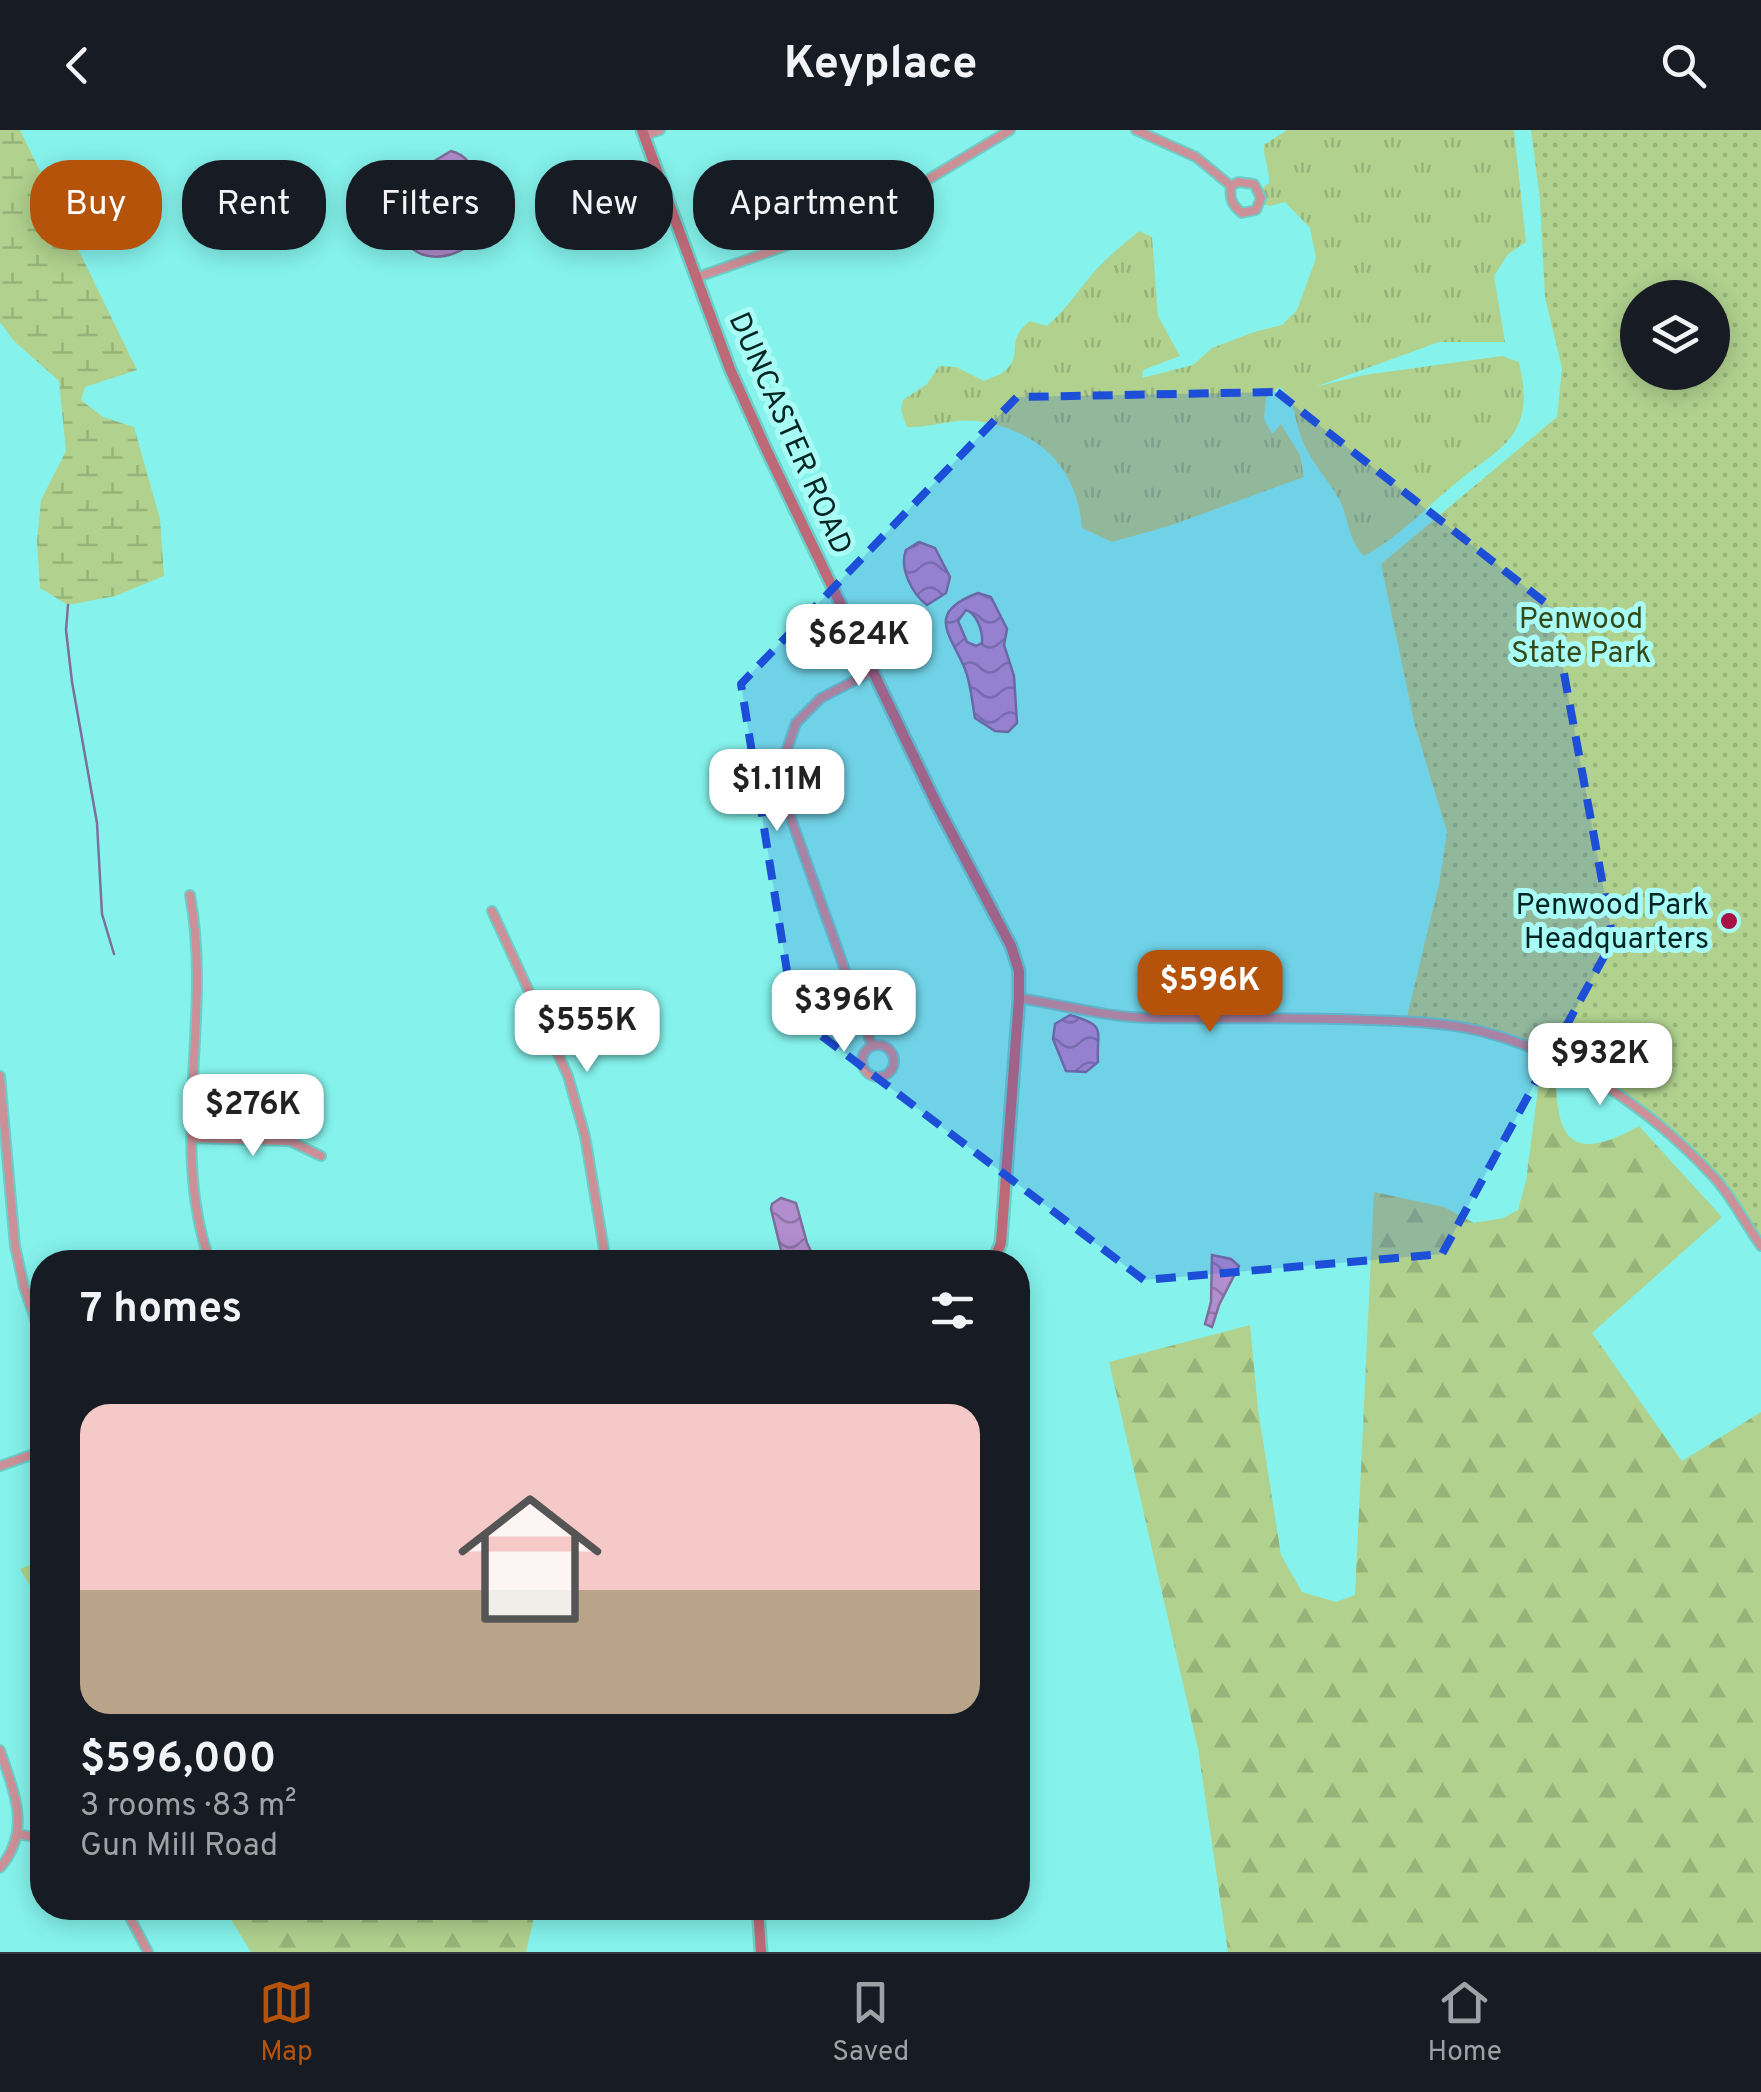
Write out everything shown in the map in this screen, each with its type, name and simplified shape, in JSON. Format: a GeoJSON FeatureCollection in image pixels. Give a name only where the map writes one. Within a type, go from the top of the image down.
{"type":"FeatureCollection","features":[{"type":"Feature","properties":{"kind":"street"},"geometry":{"type":"LineString","coordinates":[[643,133],[660,130]]}},
{"type":"Feature","properties":{"kind":"street"},"geometry":{"type":"LineString","coordinates":[[695,278],[874,212],[1010,130]]}},
{"type":"Feature","properties":{"kind":"street"},"geometry":{"type":"LineString","coordinates":[[1136,130],[1196,157],[1232,186]]}},
{"type":"Feature","properties":{"kind":"street","name":"DUNCASTER ROAD"},"geometry":{"type":"LineString","coordinates":[[643,133],[695,278],[767,451],[938,807],[1011,946],[1019,971],[1020,998],[998,1250]]}},
{"type":"Feature","properties":{"kind":"street"},"geometry":{"type":"LineString","coordinates":[[1238,182],[1254,184],[1262,198],[1256,210],[1242,213],[1235,208],[1231,202],[1232,186],[1238,182]]}},
{"type":"Feature","properties":{"kind":"street"},"geometry":{"type":"LineString","coordinates":[[872,1046],[777,779],[796,723],[821,698],[873,671]]}},
{"type":"Feature","properties":{"kind":"street"},"geometry":{"type":"LineString","coordinates":[[190,895],[195,976],[193,1200],[207,1250]]}},
{"type":"Feature","properties":{"kind":"street"},"geometry":{"type":"LineString","coordinates":[[492,911],[568,1076],[585,1136],[604,1250]]}},
{"type":"Feature","properties":{"kind":"street"},"geometry":{"type":"LineString","coordinates":[[1020,998],[1150,1018],[1292,1017],[1406,1022],[1476,1030],[1519,1042],[1560,1060],[1634,1106],[1676,1138],[1720,1184],[1761,1246]]}},
{"type":"Feature","properties":{"kind":"street"},"geometry":{"type":"LineString","coordinates":[[872,1046],[886,1047],[894,1059],[893,1068],[882,1077],[872,1076],[863,1066],[863,1056],[872,1046]]}},
{"type":"Feature","properties":{"kind":"street"},"geometry":{"type":"LineString","coordinates":[[0,1076],[16,1246],[30,1304]]}},
{"type":"Feature","properties":{"kind":"street"},"geometry":{"type":"LineString","coordinates":[[191,1138],[290,1141],[321,1156]]}},
{"type":"Feature","properties":{"kind":"street"},"geometry":{"type":"LineString","coordinates":[[0,1466],[30,1455]]}},
{"type":"Feature","properties":{"kind":"street"},"geometry":{"type":"LineString","coordinates":[[0,1750],[18,1803],[19,1834],[11,1855],[0,1868]]}},
{"type":"Feature","properties":{"kind":"street"},"geometry":{"type":"LineString","coordinates":[[19,1834],[30,1837]]}},
{"type":"Feature","properties":{"kind":"street"},"geometry":{"type":"LineString","coordinates":[[131,1920],[148,1952]]}},
{"type":"Feature","properties":{"kind":"street"},"geometry":{"type":"LineString","coordinates":[[759,1920],[761,1952]]}},
{"type":"Feature","properties":{"kind":"highlighted area"},"geometry":{"type":"Polygon","coordinates":[[[1277,392],[1552,608],[1613,940],[1442,1254],[1144,1280],[794,1015],[741,684],[1017,397],[1277,392]]]}},
{"type":"Feature","properties":{"kind":"green space"},"geometry":{"type":"Polygon","coordinates":[[[0,130],[20,130],[35,160],[30,160],[30,250],[78,250],[137,370],[85,387],[81,400],[103,417],[134,427],[160,519],[164,576],[115,596],[68,605],[40,588],[37,541],[41,500],[66,451],[59,381],[13,340],[0,322],[0,130]]]}},
{"type":"Feature","properties":{"kind":"green space"},"geometry":{"type":"Polygon","coordinates":[[[1287,130],[1514,130],[1526,242],[1508,254],[1494,276],[1505,342],[1439,342],[1315,387],[1364,375],[1502,356],[1519,362],[1523,405],[1510,438],[1390,539],[1364,556],[1359,550],[1339,499],[1309,453],[1292,405],[1280,387],[1266,397],[1264,419],[1272,434],[1281,424],[1300,455],[1304,477],[1169,526],[1112,542],[1082,528],[1079,506],[1063,469],[1036,442],[977,421],[907,427],[901,410],[903,400],[927,384],[939,366],[956,367],[984,381],[1004,372],[1014,358],[1022,328],[1030,321],[1047,326],[1110,255],[1139,231],[1152,237],[1158,316],[1180,356],[1143,370],[1142,378],[1193,365],[1212,348],[1282,325],[1297,310],[1316,258],[1310,228],[1285,202],[1270,206],[1260,203],[1260,190],[1269,183],[1264,145],[1287,130]]]}},
{"type":"Feature","properties":{"kind":"green space","name":"Penwood State Park"},"geometry":{"type":"Polygon","coordinates":[[[1531,130],[1761,130],[1761,1246],[1720,1184],[1634,1106],[1560,1060],[1476,1030],[1406,1021],[1439,884],[1447,832],[1415,726],[1381,564],[1557,417],[1562,368],[1545,297],[1540,200],[1531,130]]]}},
{"type":"Feature","properties":{"kind":"green space"},"geometry":{"type":"Polygon","coordinates":[[[1540,1073],[1556,1081],[1557,1104],[1567,1134],[1588,1144],[1639,1126],[1722,1217],[1592,1333],[1682,1461],[1761,1412],[1761,1952],[1228,1952],[1198,1749],[1109,1362],[1250,1325],[1258,1409],[1281,1555],[1302,1592],[1336,1602],[1355,1595],[1374,1192],[1444,1207],[1474,1223],[1503,1218],[1518,1210],[1526,1181],[1540,1073]]]}},
{"type":"Feature","properties":{"kind":"green space"},"geometry":{"type":"Polygon","coordinates":[[[30,1565],[30,1586],[20,1569],[30,1565]]]}},
{"type":"Feature","properties":{"kind":"green space"},"geometry":{"type":"Polygon","coordinates":[[[231,1920],[533,1920],[526,1952],[251,1952],[231,1920]]]}},
{"type":"Feature","properties":{"kind":"water"},"geometry":{"type":"Polygon","coordinates":[[[451,151],[466,160],[436,160],[451,151]]]}},
{"type":"Feature","properties":{"kind":"water"},"geometry":{"type":"Polygon","coordinates":[[[414,250],[461,250],[436,257],[414,250]]]}},
{"type":"Feature","properties":{"kind":"water"},"geometry":{"type":"Polygon","coordinates":[[[919,542],[935,548],[950,577],[946,593],[927,605],[912,588],[904,565],[906,550],[919,542]]]}},
{"type":"Feature","properties":{"kind":"water"},"geometry":{"type":"Polygon","coordinates":[[[978,593],[991,597],[1007,629],[1004,645],[1014,676],[1017,723],[1008,732],[995,731],[975,718],[967,675],[946,625],[952,608],[978,593]],[[966,610],[958,621],[967,642],[976,646],[982,643],[981,634],[966,610]]]}},
{"type":"Feature","properties":{"kind":"water"},"geometry":{"type":"Polygon","coordinates":[[[1070,1015],[1090,1022],[1097,1030],[1098,1062],[1086,1072],[1066,1071],[1053,1039],[1055,1024],[1070,1015]]]}},
{"type":"Feature","properties":{"kind":"water"},"geometry":{"type":"Polygon","coordinates":[[[781,1198],[796,1203],[810,1250],[781,1250],[772,1204],[781,1198]]]}},
{"type":"Feature","properties":{"kind":"water"},"geometry":{"type":"Polygon","coordinates":[[[1212,1255],[1231,1259],[1239,1266],[1212,1327],[1205,1324],[1211,1302],[1212,1255]]]}},
{"type":"Feature","properties":{"kind":"waterway"},"geometry":{"type":"LineString","coordinates":[[68,605],[66,630],[72,682],[97,823],[102,914],[114,954]]}},
{"type":"Feature","properties":{"kind":"place","name":"Penwood Park Headquarters"},"geometry":{"type":"Point","coordinates":[1729,921]}}]}
